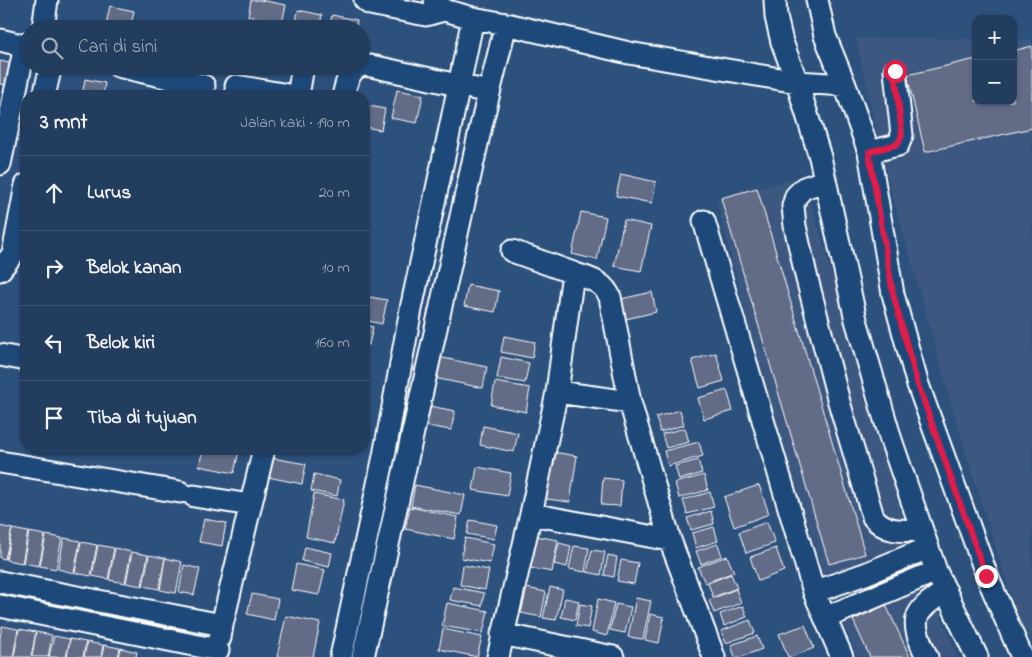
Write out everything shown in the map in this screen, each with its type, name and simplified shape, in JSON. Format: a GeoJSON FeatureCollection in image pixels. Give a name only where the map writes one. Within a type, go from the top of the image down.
{"type":"FeatureCollection","features":[{"type":"Feature","properties":{"kind":"street"},"geometry":{"type":"LineString","coordinates":[[44,20],[47,0]]}},
{"type":"Feature","properties":{"kind":"street"},"geometry":{"type":"LineString","coordinates":[[364,0],[370,4],[426,15],[440,5],[473,18],[629,53],[797,82],[845,85]]}},
{"type":"Feature","properties":{"kind":"street"},"geometry":{"type":"LineString","coordinates":[[775,0],[776,17],[782,42],[797,82],[820,157],[856,320],[891,440],[936,571],[977,657]]}},
{"type":"Feature","properties":{"kind":"street"},"geometry":{"type":"LineString","coordinates":[[817,0],[825,36],[869,152],[893,294],[917,382],[986,576],[1022,657]]}},
{"type":"Feature","properties":{"kind":"street"},"geometry":{"type":"LineString","coordinates":[[341,657],[384,456],[411,310],[473,18]]}},
{"type":"Feature","properties":{"kind":"street"},"geometry":{"type":"LineString","coordinates":[[363,657],[489,92],[506,24]]}},
{"type":"Feature","properties":{"kind":"street"},"geometry":{"type":"LineString","coordinates":[[0,40],[20,44]]}},
{"type":"Feature","properties":{"kind":"street"},"geometry":{"type":"LineString","coordinates":[[370,66],[489,92]]}},
{"type":"Feature","properties":{"kind":"street"},"geometry":{"type":"LineString","coordinates":[[869,152],[898,144],[902,135],[895,71]]}},
{"type":"Feature","properties":{"kind":"street"},"geometry":{"type":"LineString","coordinates":[[1,156],[20,75]]}},
{"type":"Feature","properties":{"kind":"street"},"geometry":{"type":"LineString","coordinates":[[45,90],[49,75]]}},
{"type":"Feature","properties":{"kind":"street"},"geometry":{"type":"LineString","coordinates":[[157,75],[204,86]]}},
{"type":"Feature","properties":{"kind":"street"},"geometry":{"type":"LineString","coordinates":[[299,90],[302,75]]}},
{"type":"Feature","properties":{"kind":"street"},"geometry":{"type":"LineString","coordinates":[[345,90],[350,75]]}},
{"type":"Feature","properties":{"kind":"street"},"geometry":{"type":"LineString","coordinates":[[236,86],[259,90]]}},
{"type":"Feature","properties":{"kind":"street"},"geometry":{"type":"LineString","coordinates":[[824,181],[804,188],[796,196],[793,206],[795,226],[806,275],[839,402],[873,517],[879,524],[888,529],[906,531],[925,539]]}},
{"type":"Feature","properties":{"kind":"street"},"geometry":{"type":"LineString","coordinates":[[0,270],[13,254],[20,217]]}},
{"type":"Feature","properties":{"kind":"street"},"geometry":{"type":"LineString","coordinates":[[704,221],[814,592],[842,657]]}},
{"type":"Feature","properties":{"kind":"street"},"geometry":{"type":"LineString","coordinates":[[512,251],[598,282],[607,290],[610,297],[630,402],[670,540],[714,657]]}},
{"type":"Feature","properties":{"kind":"street"},"geometry":{"type":"LineString","coordinates":[[498,657],[557,392],[573,273]]}},
{"type":"Feature","properties":{"kind":"street"},"geometry":{"type":"LineString","coordinates":[[0,355],[20,359]]}},
{"type":"Feature","properties":{"kind":"street"},"geometry":{"type":"LineString","coordinates":[[557,392],[630,402]]}},
{"type":"Feature","properties":{"kind":"street"},"geometry":{"type":"LineString","coordinates":[[0,606],[218,653],[222,625],[262,455]]}},
{"type":"Feature","properties":{"kind":"street"},"geometry":{"type":"LineString","coordinates":[[0,462],[250,505]]}},
{"type":"Feature","properties":{"kind":"street"},"geometry":{"type":"LineString","coordinates":[[531,514],[670,540]]}},
{"type":"Feature","properties":{"kind":"street"},"geometry":{"type":"LineString","coordinates":[[814,592],[865,574],[925,539]]}},
{"type":"Feature","properties":{"kind":"street"},"geometry":{"type":"LineString","coordinates":[[825,618],[936,571]]}},
{"type":"Feature","properties":{"kind":"street"},"geometry":{"type":"LineString","coordinates":[[0,582],[222,625]]}},
{"type":"Feature","properties":{"kind":"street"},"geometry":{"type":"LineString","coordinates":[[928,657],[918,638],[916,622],[919,612],[929,601],[946,591]]}},
{"type":"Feature","properties":{"kind":"street"},"geometry":{"type":"LineString","coordinates":[[502,634],[613,657]]}},
{"type":"Feature","properties":{"kind":"shaded area"},"geometry":{"type":"Polygon","coordinates":[[[856,38],[972,39],[972,105],[1017,105],[1017,40],[1032,40],[1032,642],[1015,608],[958,427],[885,168],[856,38]]]}},
{"type":"Feature","properties":{"kind":"shaded area"},"geometry":{"type":"Polygon","coordinates":[[[803,176],[903,518],[957,657],[858,657],[828,590],[763,379],[717,201],[803,176]]]}},
{"type":"Feature","properties":{"kind":"building"},"geometry":{"type":"Polygon","coordinates":[[[251,0],[286,5],[283,20],[267,20],[248,16],[251,0]]]}},
{"type":"Feature","properties":{"kind":"building"},"geometry":{"type":"Polygon","coordinates":[[[110,6],[134,11],[132,20],[107,20],[110,6]]]}},
{"type":"Feature","properties":{"kind":"building"},"geometry":{"type":"Polygon","coordinates":[[[298,10],[322,15],[321,20],[296,20],[298,10]]]}},
{"type":"Feature","properties":{"kind":"building"},"geometry":{"type":"Polygon","coordinates":[[[332,15],[357,20],[331,20],[332,15]]]}},
{"type":"Feature","properties":{"kind":"building"},"geometry":{"type":"Polygon","coordinates":[[[1032,46],[1032,128],[925,152],[907,75],[972,60],[972,105],[1017,105],[1017,50],[1032,46]]]}},
{"type":"Feature","properties":{"kind":"building"},"geometry":{"type":"Polygon","coordinates":[[[0,61],[18,65],[13,86],[0,84],[0,61]]]}},
{"type":"Feature","properties":{"kind":"building"},"geometry":{"type":"Polygon","coordinates":[[[85,79],[105,83],[104,90],[83,90],[85,79]]]}},
{"type":"Feature","properties":{"kind":"building"},"geometry":{"type":"Polygon","coordinates":[[[397,90],[423,95],[417,123],[391,118],[397,90]]]}},
{"type":"Feature","properties":{"kind":"building"},"geometry":{"type":"Polygon","coordinates":[[[370,106],[385,109],[381,130],[370,128],[370,106]]]}},
{"type":"Feature","properties":{"kind":"building"},"geometry":{"type":"Polygon","coordinates":[[[621,174],[656,182],[652,203],[616,196],[621,174]]]}},
{"type":"Feature","properties":{"kind":"building"},"geometry":{"type":"Polygon","coordinates":[[[757,188],[865,554],[829,564],[721,198],[757,188]]]}},
{"type":"Feature","properties":{"kind":"building"},"geometry":{"type":"Polygon","coordinates":[[[581,212],[606,217],[597,260],[572,254],[581,212]]]}},
{"type":"Feature","properties":{"kind":"building"},"geometry":{"type":"Polygon","coordinates":[[[624,220],[651,226],[641,271],[614,266],[624,220]]]}},
{"type":"Feature","properties":{"kind":"building"},"geometry":{"type":"Polygon","coordinates":[[[468,285],[499,291],[495,312],[464,306],[468,285]]]}},
{"type":"Feature","properties":{"kind":"building"},"geometry":{"type":"Polygon","coordinates":[[[652,292],[656,312],[617,321],[612,301],[652,292]]]}},
{"type":"Feature","properties":{"kind":"building"},"geometry":{"type":"Polygon","coordinates":[[[370,297],[387,300],[382,324],[370,321],[370,297]]]}},
{"type":"Feature","properties":{"kind":"building"},"geometry":{"type":"Polygon","coordinates":[[[370,326],[373,327],[370,340],[370,326]]]}},
{"type":"Feature","properties":{"kind":"building"},"geometry":{"type":"Polygon","coordinates":[[[504,336],[535,342],[532,358],[501,352],[504,336]]]}},
{"type":"Feature","properties":{"kind":"building"},"geometry":{"type":"Polygon","coordinates":[[[716,353],[724,381],[700,388],[692,360],[716,353]]]}},
{"type":"Feature","properties":{"kind":"building"},"geometry":{"type":"Polygon","coordinates":[[[438,357],[487,367],[483,388],[434,378],[438,357]]]}},
{"type":"Feature","properties":{"kind":"building"},"geometry":{"type":"Polygon","coordinates":[[[501,357],[529,363],[525,383],[497,378],[501,357]]]}},
{"type":"Feature","properties":{"kind":"building"},"geometry":{"type":"Polygon","coordinates":[[[495,382],[530,388],[526,412],[491,405],[495,382]]]}},
{"type":"Feature","properties":{"kind":"building"},"geometry":{"type":"Polygon","coordinates":[[[727,390],[733,411],[704,419],[698,398],[727,390]]]}},
{"type":"Feature","properties":{"kind":"building"},"geometry":{"type":"Polygon","coordinates":[[[425,405],[455,411],[451,430],[421,425],[425,405]]]}},
{"type":"Feature","properties":{"kind":"building"},"geometry":{"type":"Polygon","coordinates":[[[680,410],[684,425],[660,432],[656,417],[680,410]]]}},
{"type":"Feature","properties":{"kind":"building"},"geometry":{"type":"Polygon","coordinates":[[[483,426],[518,433],[514,452],[480,445],[483,426]]]}},
{"type":"Feature","properties":{"kind":"building"},"geometry":{"type":"Polygon","coordinates":[[[685,428],[689,442],[666,448],[662,434],[685,428]]]}},
{"type":"Feature","properties":{"kind":"building"},"geometry":{"type":"Polygon","coordinates":[[[699,442],[703,456],[668,466],[664,451],[699,442]]]}},
{"type":"Feature","properties":{"kind":"building"},"geometry":{"type":"Polygon","coordinates":[[[547,451],[577,456],[570,502],[539,498],[547,451]]]}},
{"type":"Feature","properties":{"kind":"building"},"geometry":{"type":"Polygon","coordinates":[[[202,455],[238,455],[234,473],[199,466],[202,455]]]}},
{"type":"Feature","properties":{"kind":"building"},"geometry":{"type":"Polygon","coordinates":[[[272,458],[306,464],[302,484],[268,477],[272,458]]]}},
{"type":"Feature","properties":{"kind":"building"},"geometry":{"type":"Polygon","coordinates":[[[698,460],[702,473],[679,480],[675,466],[698,460]]]}},
{"type":"Feature","properties":{"kind":"building"},"geometry":{"type":"Polygon","coordinates":[[[477,467],[511,473],[507,496],[473,490],[477,467]]]}},
{"type":"Feature","properties":{"kind":"building"},"geometry":{"type":"Polygon","coordinates":[[[314,474],[340,480],[337,496],[311,491],[314,474]]]}},
{"type":"Feature","properties":{"kind":"building"},"geometry":{"type":"Polygon","coordinates":[[[704,475],[708,490],[679,498],[675,483],[704,475]]]}},
{"type":"Feature","properties":{"kind":"building"},"geometry":{"type":"Polygon","coordinates":[[[603,478],[622,480],[620,506],[601,505],[603,478]]]}},
{"type":"Feature","properties":{"kind":"building"},"geometry":{"type":"Polygon","coordinates":[[[415,485],[465,495],[461,515],[411,506],[415,485]]]}},
{"type":"Feature","properties":{"kind":"building"},"geometry":{"type":"Polygon","coordinates":[[[759,485],[769,514],[734,527],[724,497],[759,485]]]}},
{"type":"Feature","properties":{"kind":"building"},"geometry":{"type":"Polygon","coordinates":[[[710,492],[714,507],[687,514],[683,500],[710,492]]]}},
{"type":"Feature","properties":{"kind":"building"},"geometry":{"type":"Polygon","coordinates":[[[314,494],[344,500],[335,543],[306,537],[314,494]]]}},
{"type":"Feature","properties":{"kind":"building"},"geometry":{"type":"Polygon","coordinates":[[[410,507],[458,517],[454,539],[405,529],[410,507]]]}},
{"type":"Feature","properties":{"kind":"building"},"geometry":{"type":"Polygon","coordinates":[[[711,511],[714,524],[691,530],[687,518],[711,511]]]}},
{"type":"Feature","properties":{"kind":"building"},"geometry":{"type":"Polygon","coordinates":[[[204,519],[226,523],[222,546],[199,542],[204,519]]]}},
{"type":"Feature","properties":{"kind":"building"},"geometry":{"type":"Polygon","coordinates":[[[470,520],[497,525],[494,539],[467,534],[470,520]]]}},
{"type":"Feature","properties":{"kind":"building"},"geometry":{"type":"Polygon","coordinates":[[[767,522],[775,543],[746,553],[739,532],[767,522]]]}},
{"type":"Feature","properties":{"kind":"building"},"geometry":{"type":"Polygon","coordinates":[[[0,526],[12,529],[5,559],[0,558],[0,526]]]}},
{"type":"Feature","properties":{"kind":"building"},"geometry":{"type":"Polygon","coordinates":[[[714,527],[718,541],[696,548],[692,533],[714,527]]]}},
{"type":"Feature","properties":{"kind":"building"},"geometry":{"type":"Polygon","coordinates":[[[12,529],[28,532],[22,563],[6,560],[12,529]]]}},
{"type":"Feature","properties":{"kind":"building"},"geometry":{"type":"Polygon","coordinates":[[[29,532],[45,535],[39,566],[23,563],[29,532]]]}},
{"type":"Feature","properties":{"kind":"building"},"geometry":{"type":"Polygon","coordinates":[[[46,535],[62,538],[56,569],[40,566],[46,535]]]}},
{"type":"Feature","properties":{"kind":"building"},"geometry":{"type":"Polygon","coordinates":[[[536,536],[558,540],[552,572],[530,568],[536,536]]]}},
{"type":"Feature","properties":{"kind":"building"},"geometry":{"type":"Polygon","coordinates":[[[64,538],[80,541],[74,573],[58,569],[64,538]]]}},
{"type":"Feature","properties":{"kind":"building"},"geometry":{"type":"Polygon","coordinates":[[[465,538],[494,544],[490,563],[461,558],[465,538]]]}},
{"type":"Feature","properties":{"kind":"building"},"geometry":{"type":"Polygon","coordinates":[[[81,542],[97,545],[91,576],[75,573],[81,542]]]}},
{"type":"Feature","properties":{"kind":"building"},"geometry":{"type":"Polygon","coordinates":[[[559,543],[571,546],[567,567],[554,564],[559,543]]]}},
{"type":"Feature","properties":{"kind":"building"},"geometry":{"type":"Polygon","coordinates":[[[718,544],[722,556],[701,564],[696,551],[718,544]]]}},
{"type":"Feature","properties":{"kind":"building"},"geometry":{"type":"Polygon","coordinates":[[[98,545],[114,548],[108,579],[92,576],[98,545]]]}},
{"type":"Feature","properties":{"kind":"building"},"geometry":{"type":"Polygon","coordinates":[[[574,546],[589,548],[585,572],[569,569],[574,546]]]}},
{"type":"Feature","properties":{"kind":"building"},"geometry":{"type":"Polygon","coordinates":[[[305,547],[332,553],[329,567],[302,561],[305,547]]]}},
{"type":"Feature","properties":{"kind":"building"},"geometry":{"type":"Polygon","coordinates":[[[115,548],[131,552],[125,583],[109,580],[115,548]]]}},
{"type":"Feature","properties":{"kind":"building"},"geometry":{"type":"Polygon","coordinates":[[[776,548],[784,571],[758,581],[750,557],[776,548]]]}},
{"type":"Feature","properties":{"kind":"building"},"geometry":{"type":"Polygon","coordinates":[[[592,550],[605,552],[601,575],[587,572],[592,550]]]}},
{"type":"Feature","properties":{"kind":"building"},"geometry":{"type":"Polygon","coordinates":[[[132,552],[148,555],[142,586],[126,583],[132,552]]]}},
{"type":"Feature","properties":{"kind":"building"},"geometry":{"type":"Polygon","coordinates":[[[149,555],[165,558],[159,589],[143,586],[149,555]]]}},
{"type":"Feature","properties":{"kind":"building"},"geometry":{"type":"Polygon","coordinates":[[[608,555],[617,557],[614,577],[604,575],[608,555]]]}},
{"type":"Feature","properties":{"kind":"building"},"geometry":{"type":"Polygon","coordinates":[[[727,556],[734,572],[705,583],[698,567],[727,556]]]}},
{"type":"Feature","properties":{"kind":"building"},"geometry":{"type":"Polygon","coordinates":[[[165,558],[182,562],[176,593],[160,590],[165,558]]]}},
{"type":"Feature","properties":{"kind":"building"},"geometry":{"type":"Polygon","coordinates":[[[621,560],[638,563],[634,584],[617,581],[621,560]]]}},
{"type":"Feature","properties":{"kind":"building"},"geometry":{"type":"Polygon","coordinates":[[[296,564],[325,570],[319,595],[291,590],[296,564]]]}},
{"type":"Feature","properties":{"kind":"building"},"geometry":{"type":"Polygon","coordinates":[[[184,565],[200,569],[194,595],[179,592],[184,565]]]}},
{"type":"Feature","properties":{"kind":"building"},"geometry":{"type":"Polygon","coordinates":[[[463,565],[489,570],[485,590],[460,585],[463,565]]]}},
{"type":"Feature","properties":{"kind":"building"},"geometry":{"type":"Polygon","coordinates":[[[731,574],[737,588],[713,597],[708,583],[731,574]]]}},
{"type":"Feature","properties":{"kind":"building"},"geometry":{"type":"Polygon","coordinates":[[[453,587],[484,593],[482,606],[450,600],[453,587]]]}},
{"type":"Feature","properties":{"kind":"building"},"geometry":{"type":"Polygon","coordinates":[[[550,587],[563,590],[556,620],[543,618],[550,587]]]}},
{"type":"Feature","properties":{"kind":"building"},"geometry":{"type":"Polygon","coordinates":[[[527,588],[546,592],[541,617],[521,613],[527,588]]]}},
{"type":"Feature","properties":{"kind":"building"},"geometry":{"type":"Polygon","coordinates":[[[736,589],[741,603],[714,613],[709,600],[736,589]]]}},
{"type":"Feature","properties":{"kind":"building"},"geometry":{"type":"Polygon","coordinates":[[[252,594],[278,599],[274,620],[247,614],[252,594]]]}},
{"type":"Feature","properties":{"kind":"building"},"geometry":{"type":"Polygon","coordinates":[[[565,598],[579,601],[575,620],[561,617],[565,598]]]}},
{"type":"Feature","properties":{"kind":"building"},"geometry":{"type":"Polygon","coordinates":[[[636,598],[651,601],[643,639],[628,637],[636,598]]]}},
{"type":"Feature","properties":{"kind":"building"},"geometry":{"type":"Polygon","coordinates":[[[598,599],[614,603],[607,636],[592,632],[598,599]]]}},
{"type":"Feature","properties":{"kind":"building"},"geometry":{"type":"Polygon","coordinates":[[[447,603],[488,611],[483,633],[442,626],[447,603]]]}},
{"type":"Feature","properties":{"kind":"building"},"geometry":{"type":"Polygon","coordinates":[[[580,604],[592,606],[588,628],[576,626],[580,604]]]}},
{"type":"Feature","properties":{"kind":"building"},"geometry":{"type":"Polygon","coordinates":[[[616,604],[631,607],[625,633],[610,630],[616,604]]]}},
{"type":"Feature","properties":{"kind":"building"},"geometry":{"type":"Polygon","coordinates":[[[886,605],[910,657],[870,657],[853,620],[886,605]]]}},
{"type":"Feature","properties":{"kind":"building"},"geometry":{"type":"Polygon","coordinates":[[[743,606],[747,617],[724,626],[720,614],[743,606]]]}},
{"type":"Feature","properties":{"kind":"building"},"geometry":{"type":"Polygon","coordinates":[[[650,614],[664,617],[659,643],[645,640],[650,614]]]}},
{"type":"Feature","properties":{"kind":"building"},"geometry":{"type":"Polygon","coordinates":[[[286,616],[320,623],[313,657],[277,657],[286,616]]]}},
{"type":"Feature","properties":{"kind":"building"},"geometry":{"type":"Polygon","coordinates":[[[750,620],[755,633],[726,643],[721,631],[750,620]]]}},
{"type":"Feature","properties":{"kind":"building"},"geometry":{"type":"Polygon","coordinates":[[[805,625],[814,648],[788,657],[779,634],[805,625]]]}},
{"type":"Feature","properties":{"kind":"building"},"geometry":{"type":"Polygon","coordinates":[[[2,626],[18,629],[13,657],[0,657],[2,626]]]}},
{"type":"Feature","properties":{"kind":"building"},"geometry":{"type":"Polygon","coordinates":[[[19,629],[36,632],[31,657],[14,657],[19,629]]]}},
{"type":"Feature","properties":{"kind":"building"},"geometry":{"type":"Polygon","coordinates":[[[443,629],[482,637],[477,657],[439,649],[443,629]]]}},
{"type":"Feature","properties":{"kind":"building"},"geometry":{"type":"Polygon","coordinates":[[[36,632],[52,635],[48,657],[32,657],[36,632]]]}},
{"type":"Feature","properties":{"kind":"building"},"geometry":{"type":"Polygon","coordinates":[[[54,636],[70,639],[66,657],[49,657],[54,636]]]}},
{"type":"Feature","properties":{"kind":"building"},"geometry":{"type":"Polygon","coordinates":[[[757,636],[762,649],[741,657],[735,657],[731,645],[757,636]]]}},
{"type":"Feature","properties":{"kind":"building"},"geometry":{"type":"Polygon","coordinates":[[[70,639],[86,642],[83,657],[67,657],[70,639]]]}},
{"type":"Feature","properties":{"kind":"building"},"geometry":{"type":"Polygon","coordinates":[[[87,642],[103,645],[101,657],[84,657],[87,642]]]}},
{"type":"Feature","properties":{"kind":"building"},"geometry":{"type":"Polygon","coordinates":[[[104,645],[120,648],[118,657],[102,657],[104,645]]]}},
{"type":"Feature","properties":{"kind":"building"},"geometry":{"type":"Polygon","coordinates":[[[121,648],[137,652],[136,657],[119,657],[121,648]]]}},
{"type":"Feature","properties":{"kind":"route"},"geometry":{"type":"LineString","coordinates":[[895,71],[902,135],[898,144],[869,152],[893,294],[917,382],[986,576]]}}]}
